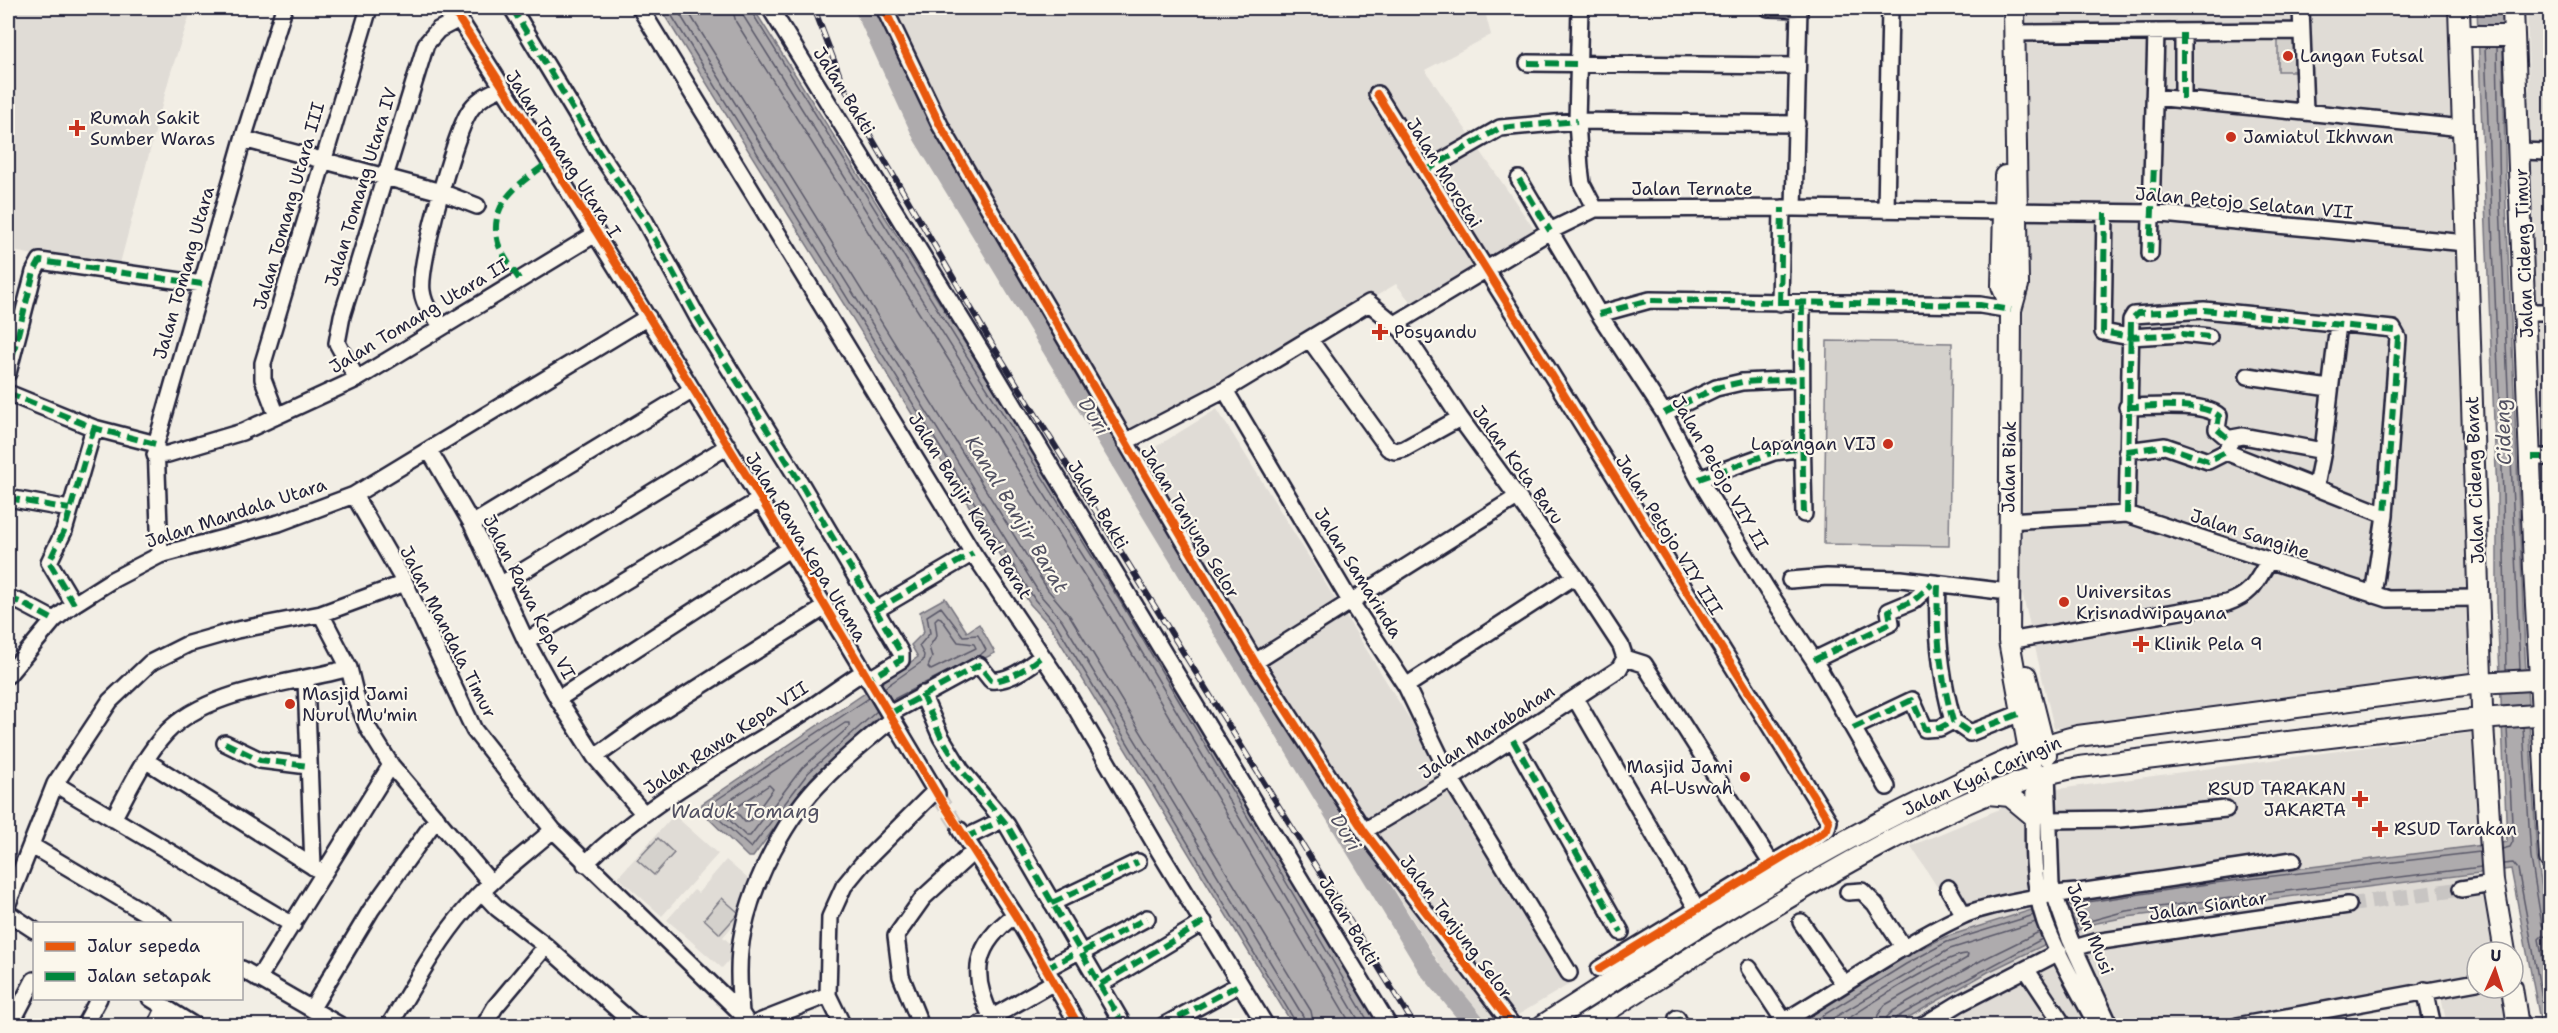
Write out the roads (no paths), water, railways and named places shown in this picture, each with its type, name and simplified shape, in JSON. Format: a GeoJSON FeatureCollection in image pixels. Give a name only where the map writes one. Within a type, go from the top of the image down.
{"type":"FeatureCollection","features":[{"type":"Feature","properties":{"kind":"main road","name":"Jalan Biak"},"geometry":{"type":"LineString","coordinates":[[2014,8],[2013,90],[2018,112],[2011,212],[2018,285],[2011,309],[2008,592],[2021,713],[2037,747]]}},
{"type":"Feature","properties":{"kind":"main road","name":"Jalan Cideng Barat"},"geometry":{"type":"LineString","coordinates":[[2459,8],[2464,36],[2463,128],[2466,243],[2479,598],[2487,682],[2488,837],[2503,940]]}},
{"type":"Feature","properties":{"kind":"main road","name":"Jalan Cideng Timur"},"geometry":{"type":"LineString","coordinates":[[2513,8],[2510,36],[2520,151],[2526,312],[2541,457],[2540,680],[2550,850]]}},
{"type":"Feature","properties":{"kind":"main road"},"geometry":{"type":"LineString","coordinates":[[2464,36],[2510,36]]}},
{"type":"Feature","properties":{"kind":"main road","name":"Jalan Biak"},"geometry":{"type":"LineString","coordinates":[[2012,636],[2037,747],[2040,774]]}},
{"type":"Feature","properties":{"kind":"main road","name":"Jalan Kyai Caringin"},"geometry":{"type":"LineString","coordinates":[[1542,1026],[1802,864],[1895,814],[2037,747],[2078,736],[2487,682],[2540,680]]}},
{"type":"Feature","properties":{"kind":"main road","name":"Jalan Kyai Caringin"},"geometry":{"type":"LineString","coordinates":[[1583,1026],[1835,869],[1986,794],[2040,774],[2487,719],[2541,715]]}},
{"type":"Feature","properties":{"kind":"main road"},"geometry":{"type":"LineString","coordinates":[[1986,794],[2010,796],[2042,818]]}},
{"type":"Feature","properties":{"kind":"main road"},"geometry":{"type":"LineString","coordinates":[[2514,1000],[2518,1026]]}},
{"type":"Feature","properties":{"kind":"street","name":"Jalan Tomang Utara"},"geometry":{"type":"LineString","coordinates":[[160,555],[155,449],[243,139],[284,8]]}},
{"type":"Feature","properties":{"kind":"street","name":"Jalan Tomang Utara III"},"geometry":{"type":"LineString","coordinates":[[277,416],[263,379],[263,363],[369,8]]}},
{"type":"Feature","properties":{"kind":"street"},"geometry":{"type":"LineString","coordinates":[[512,8],[600,154],[645,221],[699,320],[876,610],[973,553]]}},
{"type":"Feature","properties":{"kind":"street","name":"Jalan Banjir Kanal Barat"},"geometry":{"type":"LineString","coordinates":[[640,8],[973,553],[1042,656],[1266,1026]]}},
{"type":"Feature","properties":{"kind":"street","name":"Jalan Bakti"},"geometry":{"type":"LineString","coordinates":[[770,8],[994,372],[1389,1026]]}},
{"type":"Feature","properties":{"kind":"street","name":"Jalan Tanjung Selor"},"geometry":{"type":"LineString","coordinates":[[884,8],[940,125],[1255,662],[1364,831],[1513,1026]]}},
{"type":"Feature","properties":{"kind":"street"},"geometry":{"type":"LineString","coordinates":[[1580,8],[1577,121],[1582,184],[1595,209]]}},
{"type":"Feature","properties":{"kind":"street"},"geometry":{"type":"LineString","coordinates":[[1768,8],[1799,8],[1797,124],[1780,303]]}},
{"type":"Feature","properties":{"kind":"street"},"geometry":{"type":"LineString","coordinates":[[1886,210],[1890,8]]}},
{"type":"Feature","properties":{"kind":"street"},"geometry":{"type":"LineString","coordinates":[[2301,8],[2305,111]]}},
{"type":"Feature","properties":{"kind":"street","name":"Jalan Tomang Utara I"},"geometry":{"type":"LineString","coordinates":[[456,13],[648,316]]}},
{"type":"Feature","properties":{"kind":"street","name":"Jalan Tomang Utara IV"},"geometry":{"type":"LineString","coordinates":[[357,379],[337,343],[339,329],[383,178],[426,44],[456,13]]}},
{"type":"Feature","properties":{"kind":"street"},"geometry":{"type":"LineString","coordinates":[[2150,254],[2156,32]]}},
{"type":"Feature","properties":{"kind":"street"},"geometry":{"type":"LineString","coordinates":[[2183,32],[2183,99]]}},
{"type":"Feature","properties":{"kind":"street"},"geometry":{"type":"LineString","coordinates":[[2014,33],[2302,32]]}},
{"type":"Feature","properties":{"kind":"street"},"geometry":{"type":"LineString","coordinates":[[1528,63],[1797,66]]}},
{"type":"Feature","properties":{"kind":"street"},"geometry":{"type":"LineString","coordinates":[[443,326],[430,313],[422,291],[422,268],[441,192],[464,122],[470,110],[484,96],[502,88]]}},
{"type":"Feature","properties":{"kind":"street","name":"Jalan Morotai"},"geometry":{"type":"LineString","coordinates":[[1377,94],[1485,268]]}},
{"type":"Feature","properties":{"kind":"street"},"geometry":{"type":"LineString","coordinates":[[2154,97],[2463,128]]}},
{"type":"Feature","properties":{"kind":"street"},"geometry":{"type":"LineString","coordinates":[[1430,168],[1500,128],[1577,121],[1797,124]]}},
{"type":"Feature","properties":{"kind":"street"},"geometry":{"type":"LineString","coordinates":[[243,139],[441,192],[477,206]]}},
{"type":"Feature","properties":{"kind":"street"},"geometry":{"type":"LineString","coordinates":[[2520,151],[2550,152]]}},
{"type":"Feature","properties":{"kind":"street","name":"Jalan Petojo VIY II"},"geometry":{"type":"LineString","coordinates":[[1519,179],[1599,314],[1664,413],[1699,479],[1768,591],[1814,660],[1887,786]]}},
{"type":"Feature","properties":{"kind":"street","name":"Jalan Ternate"},"geometry":{"type":"LineString","coordinates":[[1397,323],[1485,268],[1550,231],[1595,209],[1788,208],[2011,212]]}},
{"type":"Feature","properties":{"kind":"street","name":"Jalan Petojo Selatan VII"},"geometry":{"type":"LineString","coordinates":[[2011,212],[2152,213],[2466,243]]}},
{"type":"Feature","properties":{"kind":"street"},"geometry":{"type":"LineString","coordinates":[[2105,213],[2103,332],[2130,338],[2181,334],[2209,337]]}},
{"type":"Feature","properties":{"kind":"street","name":"Jalan Tomang Utara II"},"geometry":{"type":"LineString","coordinates":[[155,449],[168,454],[242,432],[357,379],[597,233]]}},
{"type":"Feature","properties":{"kind":"street"},"geometry":{"type":"LineString","coordinates":[[8,373],[37,264],[44,260],[76,268],[201,284]]}},
{"type":"Feature","properties":{"kind":"street","name":"Jalan Petojo VIY III"},"geometry":{"type":"LineString","coordinates":[[1485,268],[1829,821],[1827,830],[1771,864]]}},
{"type":"Feature","properties":{"kind":"street"},"geometry":{"type":"LineString","coordinates":[[1599,314],[1644,300],[1980,305],[2011,309]]}},
{"type":"Feature","properties":{"kind":"street","name":"Jalan Kota Baru"},"geometry":{"type":"LineString","coordinates":[[1310,340],[1369,303],[1397,323],[1460,418],[1575,576],[1621,645],[1625,658]]}},
{"type":"Feature","properties":{"kind":"street"},"geometry":{"type":"LineString","coordinates":[[1802,303],[1800,379],[1804,448],[1804,514]]}},
{"type":"Feature","properties":{"kind":"street"},"geometry":{"type":"LineString","coordinates":[[2127,514],[2127,407],[2130,338],[2134,315],[2204,310],[2393,329],[2397,333],[2385,515],[2373,595]]}},
{"type":"Feature","properties":{"kind":"street"},"geometry":{"type":"LineString","coordinates":[[2180,312],[2181,334]]}},
{"type":"Feature","properties":{"kind":"street"},"geometry":{"type":"LineString","coordinates":[[2526,312],[2550,312]]}},
{"type":"Feature","properties":{"kind":"street","name":"Jalan Rawa Kepa Utama"},"geometry":{"type":"LineString","coordinates":[[648,316],[761,499],[824,608],[936,792],[862,864],[844,886],[830,917],[828,995]]}},
{"type":"Feature","properties":{"kind":"street","name":"Jalan Mandala Utara"},"geometry":{"type":"LineString","coordinates":[[8,675],[54,620],[74,604],[160,555],[279,523],[354,495],[648,316]]}},
{"type":"Feature","properties":{"kind":"street"},"geometry":{"type":"LineString","coordinates":[[2316,486],[2323,451],[2338,324]]}},
{"type":"Feature","properties":{"kind":"street"},"geometry":{"type":"LineString","coordinates":[[1125,442],[1225,390],[1310,340],[1388,448],[1395,451],[1404,449],[1460,418]]}},
{"type":"Feature","properties":{"kind":"street"},"geometry":{"type":"LineString","coordinates":[[2248,376],[2329,388]]}},
{"type":"Feature","properties":{"kind":"street"},"geometry":{"type":"LineString","coordinates":[[1664,413],[1716,388],[1742,382],[1800,379]]}},
{"type":"Feature","properties":{"kind":"street"},"geometry":{"type":"LineString","coordinates":[[472,524],[693,390]]}},
{"type":"Feature","properties":{"kind":"street","name":"Jalan Samarinda"},"geometry":{"type":"LineString","coordinates":[[1225,390],[1350,601],[1406,686],[1451,779],[1569,973]]}},
{"type":"Feature","properties":{"kind":"street"},"geometry":{"type":"LineString","coordinates":[[8,393],[94,428],[155,449]]}},
{"type":"Feature","properties":{"kind":"street"},"geometry":{"type":"LineString","coordinates":[[2127,407],[2191,407],[2215,413],[2219,416],[2217,429],[2228,446],[2385,515]]}},
{"type":"Feature","properties":{"kind":"street"},"geometry":{"type":"LineString","coordinates":[[74,604],[49,562],[64,531],[94,428]]}},
{"type":"Feature","properties":{"kind":"street"},"geometry":{"type":"LineString","coordinates":[[2127,451],[2165,446],[2208,461],[2228,446],[2235,436],[2243,436],[2323,451]]}},
{"type":"Feature","properties":{"kind":"street"},"geometry":{"type":"LineString","coordinates":[[500,585],[728,446]]}},
{"type":"Feature","properties":{"kind":"street"},"geometry":{"type":"LineString","coordinates":[[1699,479],[1774,452],[1804,448]]}},
{"type":"Feature","properties":{"kind":"street","name":"Jalan Rawa Kepa VI"},"geometry":{"type":"LineString","coordinates":[[429,450],[472,524],[526,641],[558,699],[595,757],[644,814]]}},
{"type":"Feature","properties":{"kind":"street","name":"Jalan Mandala Timur"},"geometry":{"type":"LineString","coordinates":[[354,495],[405,583],[474,730],[553,830],[746,1021]]}},
{"type":"Feature","properties":{"kind":"street"},"geometry":{"type":"LineString","coordinates":[[1255,662],[1517,497]]}},
{"type":"Feature","properties":{"kind":"street"},"geometry":{"type":"LineString","coordinates":[[8,498],[69,509]]}},
{"type":"Feature","properties":{"kind":"street"},"geometry":{"type":"LineString","coordinates":[[526,641],[761,499]]}},
{"type":"Feature","properties":{"kind":"street","name":"Jalan Sangihe"},"geometry":{"type":"LineString","coordinates":[[2008,521],[2127,514],[2388,599],[2479,598]]}},
{"type":"Feature","properties":{"kind":"street"},"geometry":{"type":"LineString","coordinates":[[558,699],[789,549]]}},
{"type":"Feature","properties":{"kind":"street"},"geometry":{"type":"LineString","coordinates":[[2012,636],[2227,603],[2244,597],[2252,589],[2269,560]]}},
{"type":"Feature","properties":{"kind":"street"},"geometry":{"type":"LineString","coordinates":[[1406,686],[1575,576]]}},
{"type":"Feature","properties":{"kind":"street"},"geometry":{"type":"LineString","coordinates":[[1790,580],[1827,577],[1900,579],[2008,592]]}},
{"type":"Feature","properties":{"kind":"street"},"geometry":{"type":"LineString","coordinates":[[8,903],[55,784],[111,701],[150,663],[198,641],[237,630],[321,614],[405,583]]}},
{"type":"Feature","properties":{"kind":"street"},"geometry":{"type":"LineString","coordinates":[[1814,660],[1891,624],[1889,611],[1913,601],[1935,585]]}},
{"type":"Feature","properties":{"kind":"street"},"geometry":{"type":"LineString","coordinates":[[1935,585],[1941,674],[1953,721],[1970,733],[2021,713]]}},
{"type":"Feature","properties":{"kind":"street"},"geometry":{"type":"LineString","coordinates":[[8,598],[54,620]]}},
{"type":"Feature","properties":{"kind":"street"},"geometry":{"type":"LineString","coordinates":[[595,757],[644,722],[824,608]]}},
{"type":"Feature","properties":{"kind":"street","name":"Jalan Rawa Kepa VII"},"geometry":{"type":"LineString","coordinates":[[585,864],[644,814],[720,762],[902,657],[876,610]]}},
{"type":"Feature","properties":{"kind":"street"},"geometry":{"type":"LineString","coordinates":[[321,614],[349,668],[357,702],[368,728],[391,765],[437,818],[486,888],[497,908],[546,946],[636,1026]]}},
{"type":"Feature","properties":{"kind":"street"},"geometry":{"type":"LineString","coordinates":[[843,1026],[828,995],[746,1021],[738,976],[743,931],[759,880],[784,831],[822,780],[891,715],[922,694],[979,665],[991,680],[998,681],[1030,666],[1042,656]]}},
{"type":"Feature","properties":{"kind":"street"},"geometry":{"type":"LineString","coordinates":[[1599,969],[1771,864],[1644,664],[1625,658]]}},
{"type":"Feature","properties":{"kind":"street","name":"Jalan Marabahan"},"geometry":{"type":"LineString","coordinates":[[1364,831],[1513,740],[1619,669],[1625,658]]}},
{"type":"Feature","properties":{"kind":"street"},"geometry":{"type":"LineString","coordinates":[[113,819],[145,760],[167,732],[200,708],[246,691],[306,680],[349,668]]}},
{"type":"Feature","properties":{"kind":"street"},"geometry":{"type":"LineString","coordinates":[[306,680],[308,766],[318,870]]}},
{"type":"Feature","properties":{"kind":"street"},"geometry":{"type":"LineString","coordinates":[[922,694],[941,737],[961,770],[1002,820],[1124,1026]]}},
{"type":"Feature","properties":{"kind":"street"},"geometry":{"type":"LineString","coordinates":[[1575,698],[1694,904]]}},
{"type":"Feature","properties":{"kind":"street"},"geometry":{"type":"LineString","coordinates":[[1853,728],[1912,700],[1925,729],[1940,728],[1953,721]]}},
{"type":"Feature","properties":{"kind":"street"},"geometry":{"type":"LineString","coordinates":[[1513,740],[1621,932]]}},
{"type":"Feature","properties":{"kind":"street"},"geometry":{"type":"LineString","coordinates":[[225,742],[260,759],[308,766]]}},
{"type":"Feature","properties":{"kind":"street"},"geometry":{"type":"LineString","coordinates":[[145,760],[318,870]]}},
{"type":"Feature","properties":{"kind":"street"},"geometry":{"type":"LineString","coordinates":[[258,979],[293,925],[318,870],[391,765]]}},
{"type":"Feature","properties":{"kind":"street","name":"Jalan Musi"},"geometry":{"type":"LineString","coordinates":[[2040,774],[2047,899],[2097,1026]]}},
{"type":"Feature","properties":{"kind":"street"},"geometry":{"type":"LineString","coordinates":[[55,784],[293,925]]}},
{"type":"Feature","properties":{"kind":"street"},"geometry":{"type":"LineString","coordinates":[[2042,818],[2120,819],[2226,809]]}},
{"type":"Feature","properties":{"kind":"street"},"geometry":{"type":"LineString","coordinates":[[312,1008],[371,910],[437,818]]}},
{"type":"Feature","properties":{"kind":"street"},"geometry":{"type":"LineString","coordinates":[[1002,820],[962,834],[1015,915],[1079,1026]]}},
{"type":"Feature","properties":{"kind":"street"},"geometry":{"type":"LineString","coordinates":[[389,1026],[450,928],[486,888],[553,830]]}},
{"type":"Feature","properties":{"kind":"street"},"geometry":{"type":"LineString","coordinates":[[32,846],[161,922]]}},
{"type":"Feature","properties":{"kind":"street"},"geometry":{"type":"LineString","coordinates":[[921,1026],[901,976],[896,936],[923,898],[974,852]]}},
{"type":"Feature","properties":{"kind":"street"},"geometry":{"type":"LineString","coordinates":[[1749,968],[1780,1023],[1843,983],[1964,915],[2079,892],[2293,860]]}},
{"type":"Feature","properties":{"kind":"street"},"geometry":{"type":"LineString","coordinates":[[1052,903],[1138,862]]}},
{"type":"Feature","properties":{"kind":"street"},"geometry":{"type":"LineString","coordinates":[[2461,889],[2493,883]]}},
{"type":"Feature","properties":{"kind":"street"},"geometry":{"type":"LineString","coordinates":[[1948,888],[1964,915]]}},
{"type":"Feature","properties":{"kind":"street"},"geometry":{"type":"LineString","coordinates":[[1848,892],[1862,891],[1875,904],[1904,948]]}},
{"type":"Feature","properties":{"kind":"street","name":"Jalan Siantar"},"geometry":{"type":"LineString","coordinates":[[1923,1026],[2064,946],[2348,904]]}},
{"type":"Feature","properties":{"kind":"street"},"geometry":{"type":"LineString","coordinates":[[8,913],[33,929]]}},
{"type":"Feature","properties":{"kind":"street"},"geometry":{"type":"LineString","coordinates":[[992,1018],[983,1001],[978,978],[981,953],[994,934],[1015,915]]}},
{"type":"Feature","properties":{"kind":"street"},"geometry":{"type":"LineString","coordinates":[[977,1026],[992,1018],[1080,952],[1147,918]]}},
{"type":"Feature","properties":{"kind":"street"},"geometry":{"type":"LineString","coordinates":[[1101,984],[1204,922]]}},
{"type":"Feature","properties":{"kind":"street"},"geometry":{"type":"LineString","coordinates":[[1801,922],[1843,983]]}},
{"type":"Feature","properties":{"kind":"street"},"geometry":{"type":"LineString","coordinates":[[484,1026],[495,1007],[546,946]]}},
{"type":"Feature","properties":{"kind":"street","name":"Jalan Musi"},"geometry":{"type":"LineString","coordinates":[[2064,946],[2110,1026]]}},
{"type":"Feature","properties":{"kind":"street"},"geometry":{"type":"LineString","coordinates":[[2026,969],[2064,1026]]}},
{"type":"Feature","properties":{"kind":"street"},"geometry":{"type":"LineString","coordinates":[[243,970],[341,1026]]}},
{"type":"Feature","properties":{"kind":"street"},"geometry":{"type":"LineString","coordinates":[[10,1026],[33,982]]}},
{"type":"Feature","properties":{"kind":"street"},"geometry":{"type":"LineString","coordinates":[[1163,1026],[1240,984]]}},
{"type":"Feature","properties":{"kind":"street"},"geometry":{"type":"LineString","coordinates":[[2237,1026],[2465,984]]}},
{"type":"Feature","properties":{"kind":"street"},"geometry":{"type":"LineString","coordinates":[[2425,990],[2433,1026]]}},
{"type":"Feature","properties":{"kind":"street"},"geometry":{"type":"LineString","coordinates":[[84,1026],[98,1000]]}},
{"type":"Feature","properties":{"kind":"street"},"geometry":{"type":"LineString","coordinates":[[152,1000],[195,1026]]}},
{"type":"Feature","properties":{"kind":"street"},"geometry":{"type":"LineString","coordinates":[[156,1026],[165,1007]]}},
{"type":"Feature","properties":{"kind":"water","name":"Kanal Banjir Barat"},"geometry":{"type":"Polygon","coordinates":[[[660,8],[753,8],[1126,598],[1378,1025],[1293,1025],[1051,627],[1030,604],[660,8]]]}},
{"type":"Feature","properties":{"kind":"water","name":"Cideng"},"geometry":{"type":"Polygon","coordinates":[[[2477,8],[2502,8],[2506,203],[2525,654],[2537,857],[2550,938],[2550,1025],[2541,1025],[2511,869],[2127,917],[2092,924],[1988,972],[1895,1025],[1795,1026],[1903,958],[1945,937],[2073,897],[2507,842],[2497,604],[2497,494],[2477,8]]]}},
{"type":"Feature","properties":{"kind":"water","name":"Waduk Tomang"},"geometry":{"type":"Polygon","coordinates":[[[945,598],[967,632],[979,624],[995,653],[899,702],[874,721],[812,777],[753,857],[748,857],[701,811],[702,804],[918,657],[911,645],[924,632],[920,612],[945,598]]]}},
{"type":"Feature","properties":{"kind":"waterway","name":"Duri"},"geometry":{"type":"LineString","coordinates":[[865,8],[924,136],[1429,968],[1477,1026]]}},
{"type":"Feature","properties":{"kind":"tunnel"},"geometry":{"type":"LineString","coordinates":[[937,794],[960,830]]}},
{"type":"Feature","properties":{"kind":"tunnel"},"geometry":{"type":"LineString","coordinates":[[2348,905],[2461,889]]}},
{"type":"Feature","properties":{"kind":"railway"},"geometry":{"type":"LineString","coordinates":[[814,8],[843,84],[860,118],[992,344],[1415,1026]]}},
{"type":"Feature","properties":{"kind":"place","name":"Langan Futsal"},"geometry":{"type":"Point","coordinates":[2288,56]}},
{"type":"Feature","properties":{"kind":"place","name":"Rumah Sakit Sumber Waras"},"geometry":{"type":"Point","coordinates":[77,128]}},
{"type":"Feature","properties":{"kind":"place","name":"Jamiatul Ikhwan"},"geometry":{"type":"Point","coordinates":[2231,137]}},
{"type":"Feature","properties":{"kind":"place","name":"Posyandu"},"geometry":{"type":"Point","coordinates":[1380,332]}},
{"type":"Feature","properties":{"kind":"place","name":"Lapangan VIJ"},"geometry":{"type":"Point","coordinates":[1888,444]}},
{"type":"Feature","properties":{"kind":"place","name":"Universitas Krisnadwipayana"},"geometry":{"type":"Point","coordinates":[2064,602]}},
{"type":"Feature","properties":{"kind":"place","name":"Klinik Pela 9"},"geometry":{"type":"Point","coordinates":[2141,644]}},
{"type":"Feature","properties":{"kind":"place","name":"Masjid Jami Nurul Mu'min"},"geometry":{"type":"Point","coordinates":[290,704]}},
{"type":"Feature","properties":{"kind":"place","name":"Masjid Jami Al-Uswah"},"geometry":{"type":"Point","coordinates":[1745,777]}},
{"type":"Feature","properties":{"kind":"place","name":"RSUD TARAKAN JAKARTA"},"geometry":{"type":"Point","coordinates":[2360,799]}},
{"type":"Feature","properties":{"kind":"place","name":"RSUD Tarakan"},"geometry":{"type":"Point","coordinates":[2380,829]}}]}
